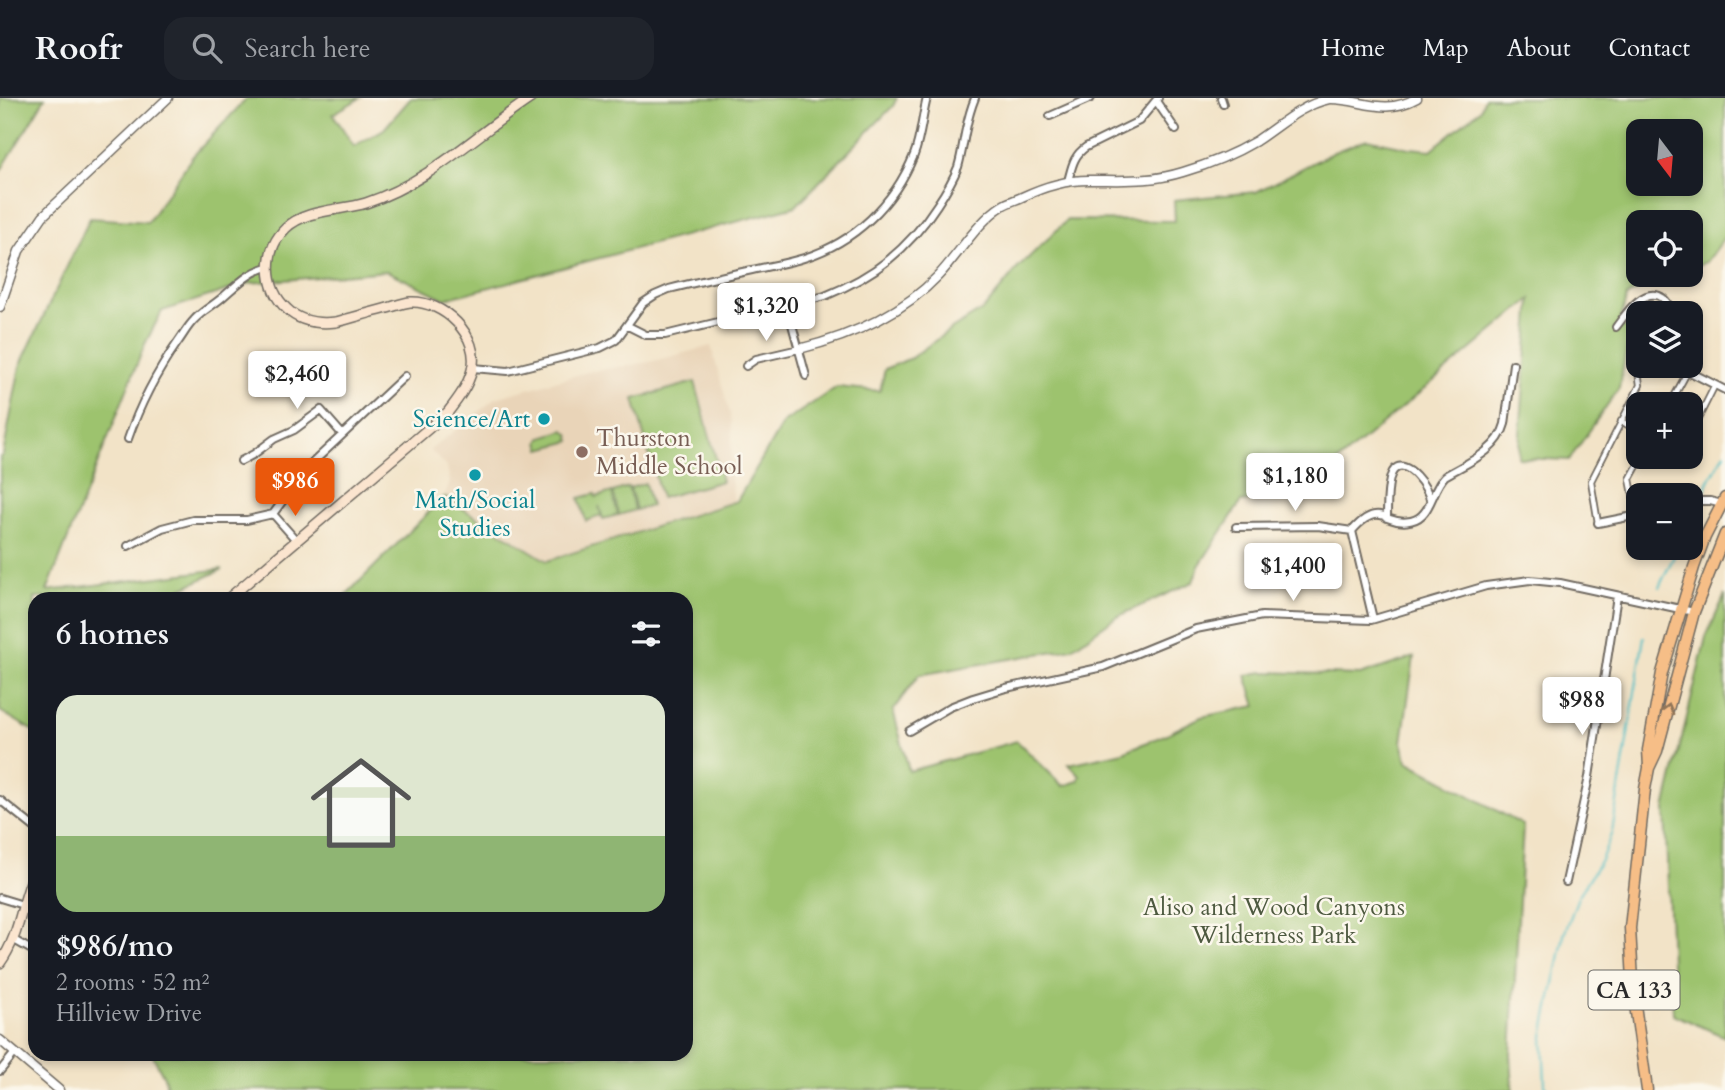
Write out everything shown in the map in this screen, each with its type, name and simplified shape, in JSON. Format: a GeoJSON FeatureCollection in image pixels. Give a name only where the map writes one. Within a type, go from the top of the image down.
{"type":"FeatureCollection","features":[{"type":"Feature","properties":{"kind":"main road"},"geometry":{"type":"LineString","coordinates":[[236,592],[448,412],[462,394],[473,368],[468,335],[443,311],[421,303],[410,302],[324,324],[311,322],[290,312],[282,305],[271,283],[268,267],[277,239],[284,229],[306,216],[358,205],[394,192],[436,168],[531,98]]}},
{"type":"Feature","properties":{"kind":"main road","name":"CA 133"},"geometry":{"type":"LineString","coordinates":[[1647,1090],[1634,998],[1630,928],[1649,768],[1648,750],[1662,673],[1705,537],[1723,501]]}},
{"type":"Feature","properties":{"kind":"main road","name":"CA 133"},"geometry":{"type":"LineString","coordinates":[[1649,768],[1657,751],[1694,612],[1725,534]]}},
{"type":"Feature","properties":{"kind":"main road"},"geometry":{"type":"LineString","coordinates":[[0,963],[14,940],[28,892]]}},
{"type":"Feature","properties":{"kind":"street"},"geometry":{"type":"LineString","coordinates":[[0,307],[19,251],[43,216],[168,98]]}},
{"type":"Feature","properties":{"kind":"street"},"geometry":{"type":"LineString","coordinates":[[473,368],[508,371],[600,348],[616,340],[643,303],[655,295],[669,289],[803,258],[828,249],[862,228],[897,188],[915,152],[927,98]]}},
{"type":"Feature","properties":{"kind":"street"},"geometry":{"type":"LineString","coordinates":[[628,326],[646,335],[665,335],[825,296],[873,272],[917,234],[940,202],[957,168],[975,98]]}},
{"type":"Feature","properties":{"kind":"street"},"geometry":{"type":"LineString","coordinates":[[1050,116],[1091,98]]}},
{"type":"Feature","properties":{"kind":"street"},"geometry":{"type":"LineString","coordinates":[[746,366],[756,359],[852,333],[895,311],[937,277],[984,221],[1003,206],[1049,185],[1068,181],[1143,181],[1182,172],[1251,143],[1307,106],[1331,98],[1347,98],[1377,105],[1400,105],[1417,98]]}},
{"type":"Feature","properties":{"kind":"street"},"geometry":{"type":"LineString","coordinates":[[1068,181],[1074,159],[1079,152],[1139,121],[1157,100],[1176,130]]}},
{"type":"Feature","properties":{"kind":"street"},"geometry":{"type":"LineString","coordinates":[[128,439],[147,393],[166,359],[194,320],[243,278],[268,267]]}},
{"type":"Feature","properties":{"kind":"street"},"geometry":{"type":"LineString","coordinates":[[1638,301],[1659,296],[1666,301]]}},
{"type":"Feature","properties":{"kind":"street"},"geometry":{"type":"LineString","coordinates":[[787,306],[806,376]]}},
{"type":"Feature","properties":{"kind":"street"},"geometry":{"type":"LineString","coordinates":[[1616,327],[1626,313]]}},
{"type":"Feature","properties":{"kind":"street"},"geometry":{"type":"LineString","coordinates":[[1352,531],[1370,516],[1382,515],[1387,519],[1403,522],[1422,516],[1438,482],[1444,476],[1496,443],[1502,433],[1513,364]]}},
{"type":"Feature","properties":{"kind":"street"},"geometry":{"type":"LineString","coordinates":[[128,546],[162,528],[192,520],[247,520],[273,514],[307,468],[405,376]]}},
{"type":"Feature","properties":{"kind":"street"},"geometry":{"type":"LineString","coordinates":[[1626,517],[1598,523],[1591,481],[1640,385],[1639,378]]}},
{"type":"Feature","properties":{"kind":"street"},"geometry":{"type":"LineString","coordinates":[[1703,378],[1725,390]]}},
{"type":"Feature","properties":{"kind":"street"},"geometry":{"type":"LineString","coordinates":[[1703,409],[1715,385]]}},
{"type":"Feature","properties":{"kind":"street"},"geometry":{"type":"LineString","coordinates":[[241,461],[274,439],[294,430],[321,410],[342,434]]}},
{"type":"Feature","properties":{"kind":"street"},"geometry":{"type":"LineString","coordinates":[[1621,421],[1626,424]]}},
{"type":"Feature","properties":{"kind":"street"},"geometry":{"type":"LineString","coordinates":[[1387,519],[1392,472],[1399,466],[1414,473],[1422,482],[1430,500]]}},
{"type":"Feature","properties":{"kind":"street"},"geometry":{"type":"LineString","coordinates":[[1703,501],[1723,501]]}},
{"type":"Feature","properties":{"kind":"street"},"geometry":{"type":"LineString","coordinates":[[273,514],[296,540]]}},
{"type":"Feature","properties":{"kind":"street"},"geometry":{"type":"LineString","coordinates":[[1236,527],[1318,526],[1352,531]]}},
{"type":"Feature","properties":{"kind":"street"},"geometry":{"type":"LineString","coordinates":[[1352,531],[1373,619]]}},
{"type":"Feature","properties":{"kind":"street"},"geometry":{"type":"LineString","coordinates":[[909,731],[950,707],[973,698],[1103,667],[1196,629],[1262,616],[1373,619],[1462,593],[1530,580],[1560,583],[1694,612]]}},
{"type":"Feature","properties":{"kind":"street"},"geometry":{"type":"LineString","coordinates":[[1566,882],[1590,777],[1617,596]]}},
{"type":"Feature","properties":{"kind":"street"},"geometry":{"type":"LineString","coordinates":[[0,800],[28,822]]}},
{"type":"Feature","properties":{"kind":"street"},"geometry":{"type":"LineString","coordinates":[[0,898],[23,905]]}},
{"type":"Feature","properties":{"kind":"street"},"geometry":{"type":"LineString","coordinates":[[14,940],[28,948]]}},
{"type":"Feature","properties":{"kind":"street"},"geometry":{"type":"LineString","coordinates":[[0,1040],[58,1090]]}},
{"type":"Feature","properties":{"kind":"street"},"geometry":{"type":"LineString","coordinates":[[0,1071],[15,1053]]}},
{"type":"Feature","properties":{"kind":"shaded area","name":"Thurston Middle School"},"geometry":{"type":"Polygon","coordinates":[[[711,346],[732,421],[731,477],[734,502],[546,561],[444,497],[450,482],[447,467],[430,450],[496,398],[587,372],[650,362],[711,346]]]}},
{"type":"Feature","properties":{"kind":"green space"},"geometry":{"type":"Polygon","coordinates":[[[0,98],[45,98],[0,172],[0,98]]]}},
{"type":"Feature","properties":{"kind":"green space"},"geometry":{"type":"Polygon","coordinates":[[[247,98],[360,98],[333,114],[354,146],[384,129],[411,98],[897,98],[893,106],[796,206],[445,299],[387,271],[250,283],[162,311],[145,344],[47,591],[223,569],[175,592],[28,592],[28,728],[0,711],[0,457],[3,455],[20,366],[90,218],[148,222],[192,157],[247,98]]]}},
{"type":"Feature","properties":{"kind":"green space","name":"Aliso and Wood Canyons Wilderness Park"},"geometry":{"type":"Polygon","coordinates":[[[1485,98],[1725,98],[1725,237],[1707,262],[1703,264],[1703,210],[1626,210],[1626,287],[1643,287],[1627,296],[1620,321],[1626,329],[1626,353],[1619,388],[1569,460],[1518,458],[1531,299],[1299,494],[1241,502],[1199,566],[1193,582],[1116,617],[1072,648],[919,675],[893,710],[909,771],[1017,741],[1063,786],[1078,781],[1080,776],[1069,764],[1123,752],[1201,717],[1256,706],[1246,675],[1263,672],[1360,675],[1414,657],[1402,742],[1407,761],[1523,825],[1511,1055],[1513,1090],[168,1090],[156,1061],[693,1061],[693,592],[349,592],[444,497],[547,561],[737,501],[783,423],[837,387],[880,391],[885,369],[911,358],[984,309],[1017,269],[1067,220],[1175,221],[1174,200],[1256,192],[1334,152],[1367,139],[1431,150],[1480,110],[1485,98]]]}},
{"type":"Feature","properties":{"kind":"green space"},"geometry":{"type":"Polygon","coordinates":[[[695,382],[722,481],[661,498],[634,399],[695,382]]]}},
{"type":"Feature","properties":{"kind":"green space"},"geometry":{"type":"Polygon","coordinates":[[[564,430],[571,441],[541,449],[539,442],[542,437],[564,430]]]}},
{"type":"Feature","properties":{"kind":"green space"},"geometry":{"type":"Polygon","coordinates":[[[645,483],[651,506],[636,510],[630,488],[645,483]]]}},
{"type":"Feature","properties":{"kind":"green space"},"geometry":{"type":"Polygon","coordinates":[[[628,487],[635,510],[619,515],[613,492],[628,487]]]}},
{"type":"Feature","properties":{"kind":"green space"},"geometry":{"type":"Polygon","coordinates":[[[612,492],[618,515],[603,519],[599,506],[601,516],[586,521],[579,498],[612,492]]]}},
{"type":"Feature","properties":{"kind":"green space"},"geometry":{"type":"Polygon","coordinates":[[[1725,595],[1725,1037],[1673,1014],[1665,809],[1706,637],[1725,595]]]}},
{"type":"Feature","properties":{"kind":"waterway"},"geometry":{"type":"LineString","coordinates":[[1703,493],[1725,453]]}},
{"type":"Feature","properties":{"kind":"waterway"},"geometry":{"type":"LineString","coordinates":[[1659,587],[1672,560]]}},
{"type":"Feature","properties":{"kind":"waterway"},"geometry":{"type":"LineString","coordinates":[[1547,1090],[1543,1036],[1564,935],[1578,897],[1602,858],[1612,832],[1644,637]]}},
{"type":"Feature","properties":{"kind":"place","name":"Science/Art"},"geometry":{"type":"Point","coordinates":[544,419]}},
{"type":"Feature","properties":{"kind":"place","name":"Thurston Middle School"},"geometry":{"type":"Point","coordinates":[582,452]}},
{"type":"Feature","properties":{"kind":"place","name":"Math/Social Studies"},"geometry":{"type":"Point","coordinates":[475,475]}}]}
